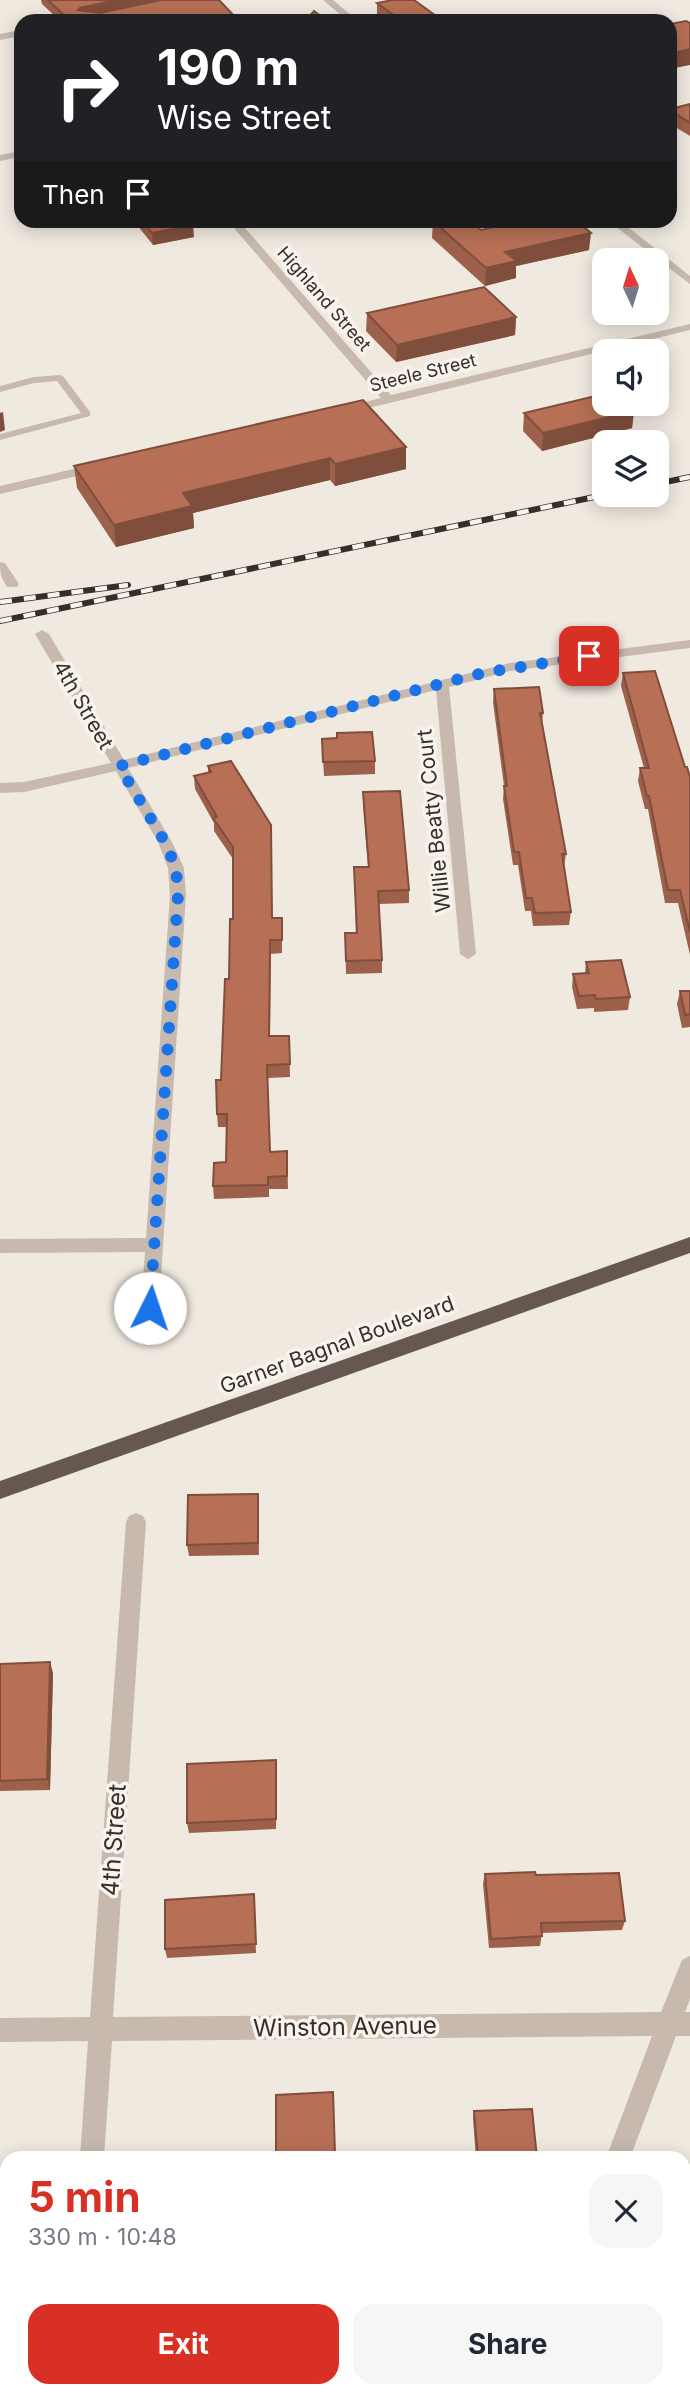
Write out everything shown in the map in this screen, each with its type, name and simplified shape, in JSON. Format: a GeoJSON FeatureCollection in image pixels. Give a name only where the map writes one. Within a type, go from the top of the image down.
{"type":"FeatureCollection","features":[{"type":"Feature","properties":{"kind":"highway","name":"Garner Bagnal Boulevard"},"geometry":{"type":"LineString","coordinates":[[0,1490],[690,1245]]}},
{"type":"Feature","properties":{"kind":"street"},"geometry":{"type":"LineString","coordinates":[[327,0],[345,14]]}},
{"type":"Feature","properties":{"kind":"street","name":"Highland Street"},"geometry":{"type":"LineString","coordinates":[[239,228],[388,400]]}},
{"type":"Feature","properties":{"kind":"street"},"geometry":{"type":"LineString","coordinates":[[622,228],[690,281]]}},
{"type":"Feature","properties":{"kind":"street","name":"Steele Street"},"geometry":{"type":"LineString","coordinates":[[337,412],[690,327]]}},
{"type":"Feature","properties":{"kind":"street"},"geometry":{"type":"LineString","coordinates":[[0,490],[105,466]]}},
{"type":"Feature","properties":{"kind":"street"},"geometry":{"type":"LineString","coordinates":[[0,566],[12,584]]}},
{"type":"Feature","properties":{"kind":"street","name":"4th Street"},"geometry":{"type":"LineString","coordinates":[[42,634],[165,842],[176,868],[178,895],[150,1308]]}},
{"type":"Feature","properties":{"kind":"street"},"geometry":{"type":"LineString","coordinates":[[0,788],[24,787],[119,766],[510,667],[690,644]]}},
{"type":"Feature","properties":{"kind":"street","name":"Willie Beatty Court"},"geometry":{"type":"LineString","coordinates":[[442,684],[468,954]]}},
{"type":"Feature","properties":{"kind":"street"},"geometry":{"type":"LineString","coordinates":[[0,1246],[154,1245]]}},
{"type":"Feature","properties":{"kind":"street","name":"4th Street"},"geometry":{"type":"LineString","coordinates":[[92,2151],[136,1522]]}},
{"type":"Feature","properties":{"kind":"street"},"geometry":{"type":"LineString","coordinates":[[621,2151],[679,2024],[690,1968]]}},
{"type":"Feature","properties":{"kind":"street","name":"Winston Avenue"},"geometry":{"type":"LineString","coordinates":[[0,2030],[679,2024]]}},
{"type":"Feature","properties":{"kind":"lane"},"geometry":{"type":"LineString","coordinates":[[0,389],[34,380],[60,378],[87,414],[0,437]]}},
{"type":"Feature","properties":{"kind":"building"},"geometry":{"type":"Polygon","coordinates":[[[48,0],[117,0],[78,10],[100,13],[161,0],[219,0],[232,14],[63,14],[48,0]]]}},
{"type":"Feature","properties":{"kind":"building"},"geometry":{"type":"Polygon","coordinates":[[[414,0],[433,14],[392,14],[377,3],[414,0]]]}},
{"type":"Feature","properties":{"kind":"building"},"geometry":{"type":"Polygon","coordinates":[[[677,23],[690,23],[690,49],[677,52],[677,23]]]}},
{"type":"Feature","properties":{"kind":"building"},"geometry":{"type":"Polygon","coordinates":[[[690,104],[690,123],[677,115],[677,107],[690,104]]]}},
{"type":"Feature","properties":{"kind":"building"},"geometry":{"type":"Polygon","coordinates":[[[148,228],[178,228],[152,233],[148,228]]]}},
{"type":"Feature","properties":{"kind":"building"},"geometry":{"type":"Polygon","coordinates":[[[441,228],[585,228],[591,233],[505,252],[517,261],[486,268],[441,228]]]}},
{"type":"Feature","properties":{"kind":"building"},"geometry":{"type":"Polygon","coordinates":[[[484,287],[516,317],[397,345],[367,313],[484,287]]]}},
{"type":"Feature","properties":{"kind":"building"},"geometry":{"type":"Polygon","coordinates":[[[592,397],[592,416],[613,416],[543,433],[524,413],[592,397]]]}},
{"type":"Feature","properties":{"kind":"building"},"geometry":{"type":"Polygon","coordinates":[[[363,400],[406,447],[335,464],[330,458],[183,493],[192,506],[114,525],[74,466],[363,400]]]}},
{"type":"Feature","properties":{"kind":"building"},"geometry":{"type":"Polygon","coordinates":[[[655,671],[690,777],[690,932],[680,890],[668,890],[649,796],[640,768],[649,768],[623,673],[655,671]]]}},
{"type":"Feature","properties":{"kind":"building"},"geometry":{"type":"Polygon","coordinates":[[[539,687],[543,713],[540,713],[566,854],[562,854],[571,912],[535,913],[532,898],[526,898],[519,852],[514,852],[504,786],[507,786],[494,689],[539,687]]]}},
{"type":"Feature","properties":{"kind":"building"},"geometry":{"type":"Polygon","coordinates":[[[372,732],[375,761],[323,762],[322,739],[337,738],[337,733],[372,732]]]}},
{"type":"Feature","properties":{"kind":"building"},"geometry":{"type":"Polygon","coordinates":[[[231,761],[271,825],[272,918],[282,918],[282,940],[270,940],[269,1036],[289,1036],[290,1064],[267,1065],[270,1152],[287,1151],[287,1176],[268,1177],[268,1185],[213,1186],[214,1163],[226,1162],[227,1114],[217,1114],[216,1080],[221,1080],[225,979],[229,979],[230,919],[233,919],[233,847],[213,818],[217,817],[194,776],[211,772],[208,766],[231,761]]]}},
{"type":"Feature","properties":{"kind":"building"},"geometry":{"type":"Polygon","coordinates":[[[400,791],[409,890],[378,891],[382,960],[346,961],[345,933],[357,933],[354,867],[369,867],[363,792],[400,791]]]}},
{"type":"Feature","properties":{"kind":"building"},"geometry":{"type":"Polygon","coordinates":[[[621,960],[630,997],[596,999],[595,995],[579,996],[573,974],[589,973],[586,962],[621,960]]]}},
{"type":"Feature","properties":{"kind":"building"},"geometry":{"type":"Polygon","coordinates":[[[680,991],[690,991],[690,1014],[685,1015],[680,991]]]}},
{"type":"Feature","properties":{"kind":"building"},"geometry":{"type":"Polygon","coordinates":[[[258,1494],[258,1543],[187,1545],[188,1495],[258,1494]]]}},
{"type":"Feature","properties":{"kind":"building"},"geometry":{"type":"Polygon","coordinates":[[[50,1662],[47,1779],[0,1781],[0,1664],[50,1662]]]}},
{"type":"Feature","properties":{"kind":"building"},"geometry":{"type":"Polygon","coordinates":[[[276,1760],[276,1819],[187,1823],[187,1764],[276,1760]]]}},
{"type":"Feature","properties":{"kind":"building"},"geometry":{"type":"Polygon","coordinates":[[[535,1872],[536,1875],[619,1873],[625,1921],[541,1923],[542,1936],[491,1939],[485,1874],[535,1872]]]}},
{"type":"Feature","properties":{"kind":"building"},"geometry":{"type":"Polygon","coordinates":[[[254,1894],[256,1944],[165,1949],[165,1900],[254,1894]]]}},
{"type":"Feature","properties":{"kind":"building"},"geometry":{"type":"Polygon","coordinates":[[[333,2092],[335,2151],[276,2151],[276,2095],[333,2092]]]}},
{"type":"Feature","properties":{"kind":"building"},"geometry":{"type":"Polygon","coordinates":[[[532,2109],[536,2151],[477,2151],[474,2111],[532,2109]]]}},
{"type":"Feature","properties":{"kind":"railway"},"geometry":{"type":"LineString","coordinates":[[669,481],[690,477]]}},
{"type":"Feature","properties":{"kind":"railway"},"geometry":{"type":"LineString","coordinates":[[0,621],[592,498]]}},
{"type":"Feature","properties":{"kind":"railway"},"geometry":{"type":"LineString","coordinates":[[0,602],[128,585]]}},
{"type":"Feature","properties":{"kind":"route"},"geometry":{"type":"LineString","coordinates":[[150,1308],[178,895],[176,868],[165,842],[119,766],[483,673],[589,656]]}}]}
